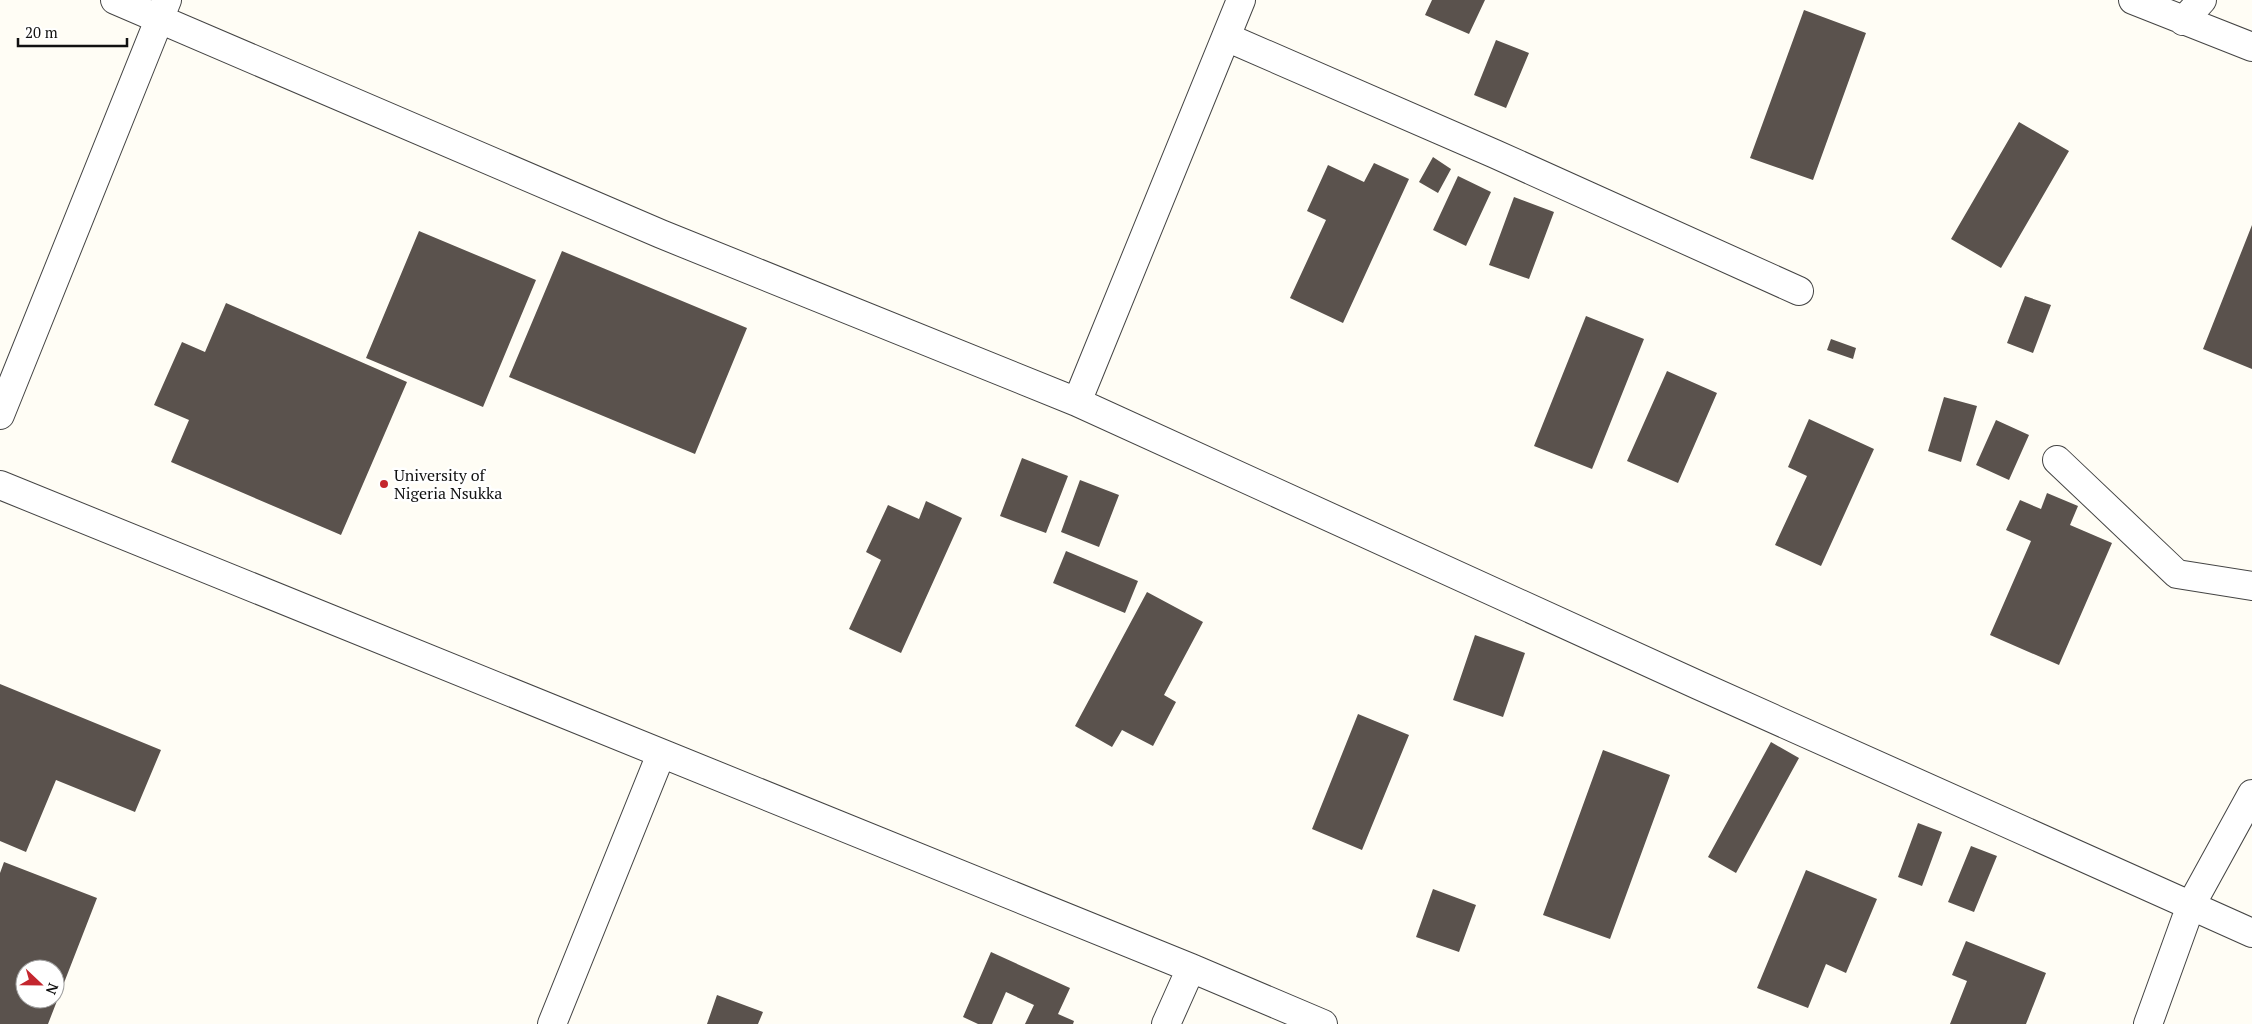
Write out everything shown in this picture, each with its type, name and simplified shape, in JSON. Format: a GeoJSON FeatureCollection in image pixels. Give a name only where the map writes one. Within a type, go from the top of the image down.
{"type":"FeatureCollection","features":[{"type":"Feature","properties":{"kind":"street"},"geometry":{"type":"LineString","coordinates":[[115,0],[163,10],[662,234],[1077,402],[1698,685],[2252,933]]}},
{"type":"Feature","properties":{"kind":"street"},"geometry":{"type":"LineString","coordinates":[[1077,402],[1241,0]]}},
{"type":"Feature","properties":{"kind":"street"},"geometry":{"type":"LineString","coordinates":[[2133,0],[2252,47]]}},
{"type":"Feature","properties":{"kind":"street"},"geometry":{"type":"LineString","coordinates":[[2183,21],[2202,0]]}},
{"type":"Feature","properties":{"kind":"street"},"geometry":{"type":"LineString","coordinates":[[0,415],[163,10]]}},
{"type":"Feature","properties":{"kind":"street"},"geometry":{"type":"LineString","coordinates":[[1226,38],[1495,154],[1799,291]]}},
{"type":"Feature","properties":{"kind":"street"},"geometry":{"type":"LineString","coordinates":[[2057,460],[2177,574],[2252,586]]}},
{"type":"Feature","properties":{"kind":"street"},"geometry":{"type":"LineString","coordinates":[[0,485],[1191,968],[1323,1024]]}},
{"type":"Feature","properties":{"kind":"street"},"geometry":{"type":"LineString","coordinates":[[552,1024],[661,754]]}},
{"type":"Feature","properties":{"kind":"street"},"geometry":{"type":"LineString","coordinates":[[2148,1024],[2192,905],[2252,794]]}},
{"type":"Feature","properties":{"kind":"street"},"geometry":{"type":"LineString","coordinates":[[1166,1024],[1191,968]]}},
{"type":"Feature","properties":{"kind":"building"},"geometry":{"type":"Polygon","coordinates":[[[1432,0],[1485,0],[1469,34],[1425,15],[1432,0]]]}},
{"type":"Feature","properties":{"kind":"building"},"geometry":{"type":"Polygon","coordinates":[[[1804,10],[1866,33],[1813,180],[1750,158],[1804,10]]]}},
{"type":"Feature","properties":{"kind":"building"},"geometry":{"type":"Polygon","coordinates":[[[1496,40],[1529,53],[1506,108],[1474,95],[1496,40]]]}},
{"type":"Feature","properties":{"kind":"building"},"geometry":{"type":"Polygon","coordinates":[[[2019,122],[2069,151],[2001,268],[1951,239],[2019,122]]]}},
{"type":"Feature","properties":{"kind":"building"},"geometry":{"type":"Polygon","coordinates":[[[1433,157],[1451,169],[1438,193],[1419,182],[1433,157]]]}},
{"type":"Feature","properties":{"kind":"building"},"geometry":{"type":"Polygon","coordinates":[[[1374,163],[1409,179],[1343,323],[1290,298],[1326,220],[1307,211],[1328,165],[1364,182],[1374,163]]]}},
{"type":"Feature","properties":{"kind":"building"},"geometry":{"type":"Polygon","coordinates":[[[1458,176],[1491,192],[1466,246],[1433,230],[1458,176]]]}},
{"type":"Feature","properties":{"kind":"building"},"geometry":{"type":"Polygon","coordinates":[[[1514,197],[1554,212],[1529,279],[1489,265],[1514,197]]]}},
{"type":"Feature","properties":{"kind":"building"},"geometry":{"type":"Polygon","coordinates":[[[2252,225],[2252,369],[2203,349],[2252,225]]]}},
{"type":"Feature","properties":{"kind":"building"},"geometry":{"type":"Polygon","coordinates":[[[419,231],[536,280],[483,407],[366,358],[419,231]]]}},
{"type":"Feature","properties":{"kind":"building"},"geometry":{"type":"Polygon","coordinates":[[[562,251],[747,328],[695,454],[509,377],[562,251]]]}},
{"type":"Feature","properties":{"kind":"building"},"geometry":{"type":"Polygon","coordinates":[[[2025,296],[2051,305],[2033,353],[2007,343],[2025,296]]]}},
{"type":"Feature","properties":{"kind":"building"},"geometry":{"type":"Polygon","coordinates":[[[226,303],[407,382],[341,535],[171,462],[189,420],[154,405],[182,342],[205,352],[226,303]]]}},
{"type":"Feature","properties":{"kind":"building"},"geometry":{"type":"Polygon","coordinates":[[[1586,316],[1644,339],[1592,469],[1534,446],[1586,316]]]}},
{"type":"Feature","properties":{"kind":"building"},"geometry":{"type":"Polygon","coordinates":[[[1831,339],[1856,348],[1853,359],[1827,350],[1831,339]]]}},
{"type":"Feature","properties":{"kind":"building"},"geometry":{"type":"Polygon","coordinates":[[[1667,371],[1717,393],[1678,483],[1627,461],[1667,371]]]}},
{"type":"Feature","properties":{"kind":"building"},"geometry":{"type":"Polygon","coordinates":[[[1944,397],[1977,406],[1961,462],[1928,451],[1944,397]]]}},
{"type":"Feature","properties":{"kind":"building"},"geometry":{"type":"Polygon","coordinates":[[[1809,419],[1874,449],[1821,566],[1775,545],[1807,476],[1788,467],[1809,419]]]}},
{"type":"Feature","properties":{"kind":"building"},"geometry":{"type":"Polygon","coordinates":[[[1996,420],[2029,435],[2009,480],[1976,465],[1996,420]]]}},
{"type":"Feature","properties":{"kind":"building"},"geometry":{"type":"Polygon","coordinates":[[[1022,458],[1068,476],[1046,533],[1000,516],[1022,458]]]}},
{"type":"Feature","properties":{"kind":"building"},"geometry":{"type":"Polygon","coordinates":[[[1080,480],[1119,495],[1099,547],[1061,532],[1080,480]]]}},
{"type":"Feature","properties":{"kind":"building"},"geometry":{"type":"Polygon","coordinates":[[[2047,493],[2078,506],[2070,525],[2112,543],[2059,665],[1990,635],[2031,541],[2006,530],[2020,500],[2041,509],[2047,493]]]}},
{"type":"Feature","properties":{"kind":"building"},"geometry":{"type":"Polygon","coordinates":[[[926,501],[962,518],[901,653],[849,629],[881,560],[866,552],[888,505],[919,519],[926,501]]]}},
{"type":"Feature","properties":{"kind":"building"},"geometry":{"type":"Polygon","coordinates":[[[1066,551],[1138,581],[1125,613],[1053,583],[1066,551]]]}},
{"type":"Feature","properties":{"kind":"building"},"geometry":{"type":"Polygon","coordinates":[[[1147,592],[1203,622],[1164,695],[1176,702],[1153,746],[1122,730],[1112,747],[1075,726],[1147,592]]]}},
{"type":"Feature","properties":{"kind":"building"},"geometry":{"type":"Polygon","coordinates":[[[1475,635],[1525,653],[1503,717],[1453,700],[1475,635]]]}},
{"type":"Feature","properties":{"kind":"building"},"geometry":{"type":"Polygon","coordinates":[[[0,684],[161,750],[135,812],[56,780],[26,852],[0,841],[0,684]]]}},
{"type":"Feature","properties":{"kind":"building"},"geometry":{"type":"Polygon","coordinates":[[[1358,714],[1409,735],[1362,850],[1312,829],[1358,714]]]}},
{"type":"Feature","properties":{"kind":"building"},"geometry":{"type":"Polygon","coordinates":[[[1771,742],[1799,758],[1736,873],[1708,857],[1771,742]]]}},
{"type":"Feature","properties":{"kind":"building"},"geometry":{"type":"Polygon","coordinates":[[[1603,750],[1670,775],[1610,939],[1543,915],[1603,750]]]}},
{"type":"Feature","properties":{"kind":"building"},"geometry":{"type":"Polygon","coordinates":[[[1918,823],[1942,832],[1922,886],[1898,877],[1918,823]]]}},
{"type":"Feature","properties":{"kind":"building"},"geometry":{"type":"Polygon","coordinates":[[[1971,846],[1997,856],[1974,912],[1948,902],[1971,846]]]}},
{"type":"Feature","properties":{"kind":"building"},"geometry":{"type":"Polygon","coordinates":[[[4,862],[97,898],[65,980],[65,959],[15,959],[15,1009],[54,1009],[48,1024],[0,1024],[0,873],[4,862]]]}},
{"type":"Feature","properties":{"kind":"building"},"geometry":{"type":"Polygon","coordinates":[[[1806,870],[1877,899],[1846,973],[1826,964],[1808,1008],[1757,988],[1806,870]]]}},
{"type":"Feature","properties":{"kind":"building"},"geometry":{"type":"Polygon","coordinates":[[[1433,889],[1476,905],[1459,952],[1416,937],[1433,889]]]}},
{"type":"Feature","properties":{"kind":"building"},"geometry":{"type":"Polygon","coordinates":[[[1966,941],[2046,973],[2026,1024],[1950,1024],[1967,981],[1952,975],[1966,941]]]}},
{"type":"Feature","properties":{"kind":"building"},"geometry":{"type":"Polygon","coordinates":[[[991,952],[1070,988],[1058,1014],[1074,1021],[1073,1024],[1025,1024],[1034,1005],[1006,992],[992,1024],[978,1024],[963,1017],[991,952]]]}},
{"type":"Feature","properties":{"kind":"building"},"geometry":{"type":"Polygon","coordinates":[[[717,995],[763,1012],[758,1024],[707,1024],[717,995]]]}},
{"type":"Feature","properties":{"kind":"place","name":"University of Nigeria Nsukka"},"geometry":{"type":"Point","coordinates":[384,484]}}]}
